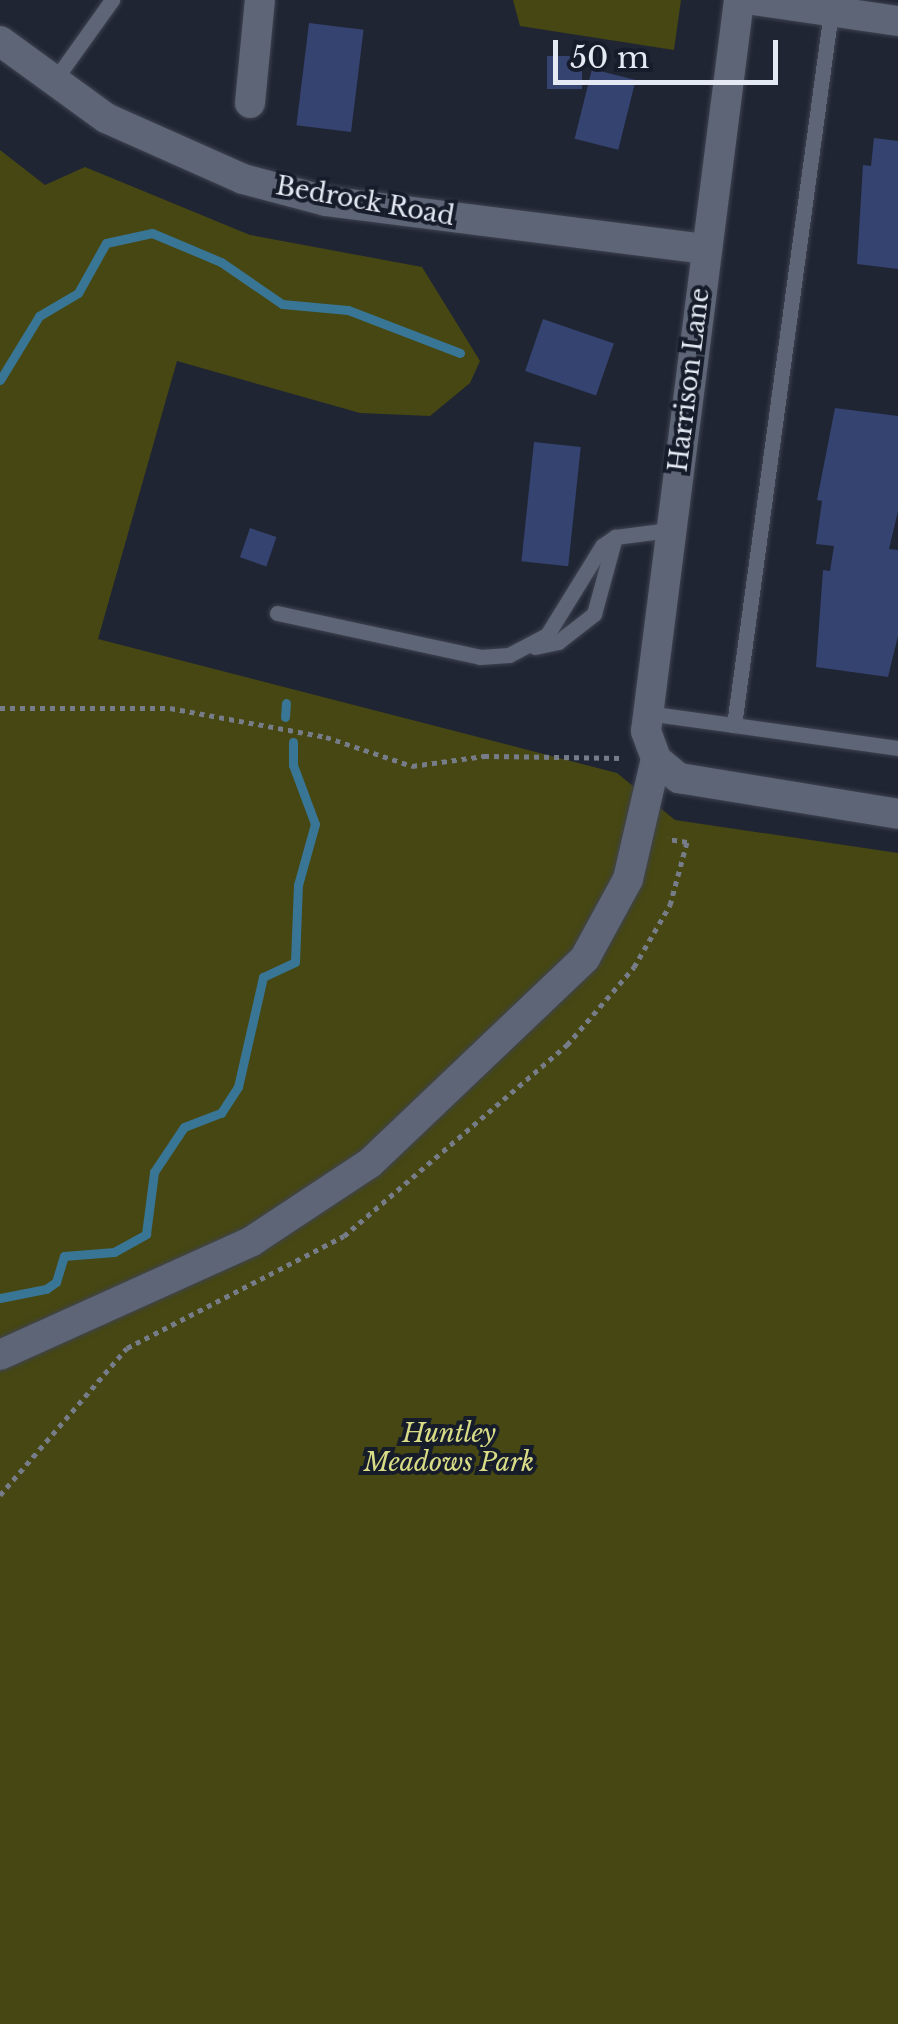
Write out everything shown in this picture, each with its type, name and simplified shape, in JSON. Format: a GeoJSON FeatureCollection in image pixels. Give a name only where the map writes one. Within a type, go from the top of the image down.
{"type":"FeatureCollection","features":[{"type":"Feature","properties":{"kind":"street"},"geometry":{"type":"LineString","coordinates":[[250,103],[260,0]]}},
{"type":"Feature","properties":{"kind":"street","name":"Harrison Lane"},"geometry":{"type":"LineString","coordinates":[[656,759],[646,713],[739,0]]}},
{"type":"Feature","properties":{"kind":"street"},"geometry":{"type":"LineString","coordinates":[[754,0],[898,21]]}},
{"type":"Feature","properties":{"kind":"street","name":"Bedrock Road"},"geometry":{"type":"LineString","coordinates":[[0,41],[54,81],[158,145],[293,192],[707,249]]}},
{"type":"Feature","properties":{"kind":"street"},"geometry":{"type":"LineString","coordinates":[[0,1355],[252,1241],[370,1163],[585,958],[628,879],[656,759],[694,782],[898,814]]}},
{"type":"Feature","properties":{"kind":"lane"},"geometry":{"type":"LineString","coordinates":[[54,81],[112,0]]}},
{"type":"Feature","properties":{"kind":"lane"},"geometry":{"type":"LineString","coordinates":[[734,725],[831,11]]}},
{"type":"Feature","properties":{"kind":"lane"},"geometry":{"type":"LineString","coordinates":[[535,646],[615,537],[670,530]]}},
{"type":"Feature","properties":{"kind":"lane"},"geometry":{"type":"LineString","coordinates":[[278,614],[480,657],[558,642],[594,614],[615,537]]}},
{"type":"Feature","properties":{"kind":"lane"},"geometry":{"type":"LineString","coordinates":[[646,713],[898,748]]}},
{"type":"Feature","properties":{"kind":"path"},"geometry":{"type":"LineString","coordinates":[[0,708],[170,708],[326,737],[412,766],[484,756],[656,759]]}},
{"type":"Feature","properties":{"kind":"green space"},"geometry":{"type":"Polygon","coordinates":[[[513,0],[681,0],[674,50],[520,26],[513,0]]]}},
{"type":"Feature","properties":{"kind":"green space","name":"Huntley Meadows Park"},"geometry":{"type":"Polygon","coordinates":[[[0,150],[45,185],[85,167],[250,235],[422,267],[480,361],[470,383],[430,416],[360,413],[177,361],[98,639],[617,773],[675,820],[898,853],[898,2024],[0,2024],[0,150]]]}},
{"type":"Feature","properties":{"kind":"building"},"geometry":{"type":"Polygon","coordinates":[[[309,23],[364,30],[351,132],[296,125],[309,23]]]}},
{"type":"Feature","properties":{"kind":"building"},"geometry":{"type":"Polygon","coordinates":[[[547,56],[582,56],[582,89],[547,89],[547,56]]]}},
{"type":"Feature","properties":{"kind":"building"},"geometry":{"type":"Polygon","coordinates":[[[592,69],[636,80],[618,150],[575,139],[592,69]]]}},
{"type":"Feature","properties":{"kind":"building"},"geometry":{"type":"Polygon","coordinates":[[[874,138],[898,141],[898,269],[857,264],[863,165],[871,166],[874,138]]]}},
{"type":"Feature","properties":{"kind":"building"},"geometry":{"type":"Polygon","coordinates":[[[543,319],[614,343],[596,395],[525,371],[543,319]]]}},
{"type":"Feature","properties":{"kind":"building"},"geometry":{"type":"Polygon","coordinates":[[[835,408],[898,416],[898,511],[889,549],[898,550],[898,636],[888,677],[816,667],[823,570],[830,571],[834,546],[816,544],[822,501],[817,500],[835,408]]]}},
{"type":"Feature","properties":{"kind":"building"},"geometry":{"type":"Polygon","coordinates":[[[534,442],[581,447],[568,566],[521,561],[534,442]]]}},
{"type":"Feature","properties":{"kind":"building"},"geometry":{"type":"Polygon","coordinates":[[[250,528],[276,537],[266,566],[240,557],[250,528]]]}},
{"type":"Feature","properties":{"kind":"waterway"},"geometry":{"type":"LineString","coordinates":[[0,380],[39,316],[78,293],[106,243],[152,233],[221,262],[282,304],[348,310],[460,353]]}},
{"type":"Feature","properties":{"kind":"waterway"},"geometry":{"type":"LineString","coordinates":[[285,717],[286,703]]}},
{"type":"Feature","properties":{"kind":"waterway"},"geometry":{"type":"LineString","coordinates":[[0,1298],[46,1289],[56,1282],[64,1256],[114,1252],[146,1234],[154,1172],[184,1127],[221,1113],[238,1087],[263,977],[295,962],[298,885],[315,824],[293,765],[293,742]]}}]}
